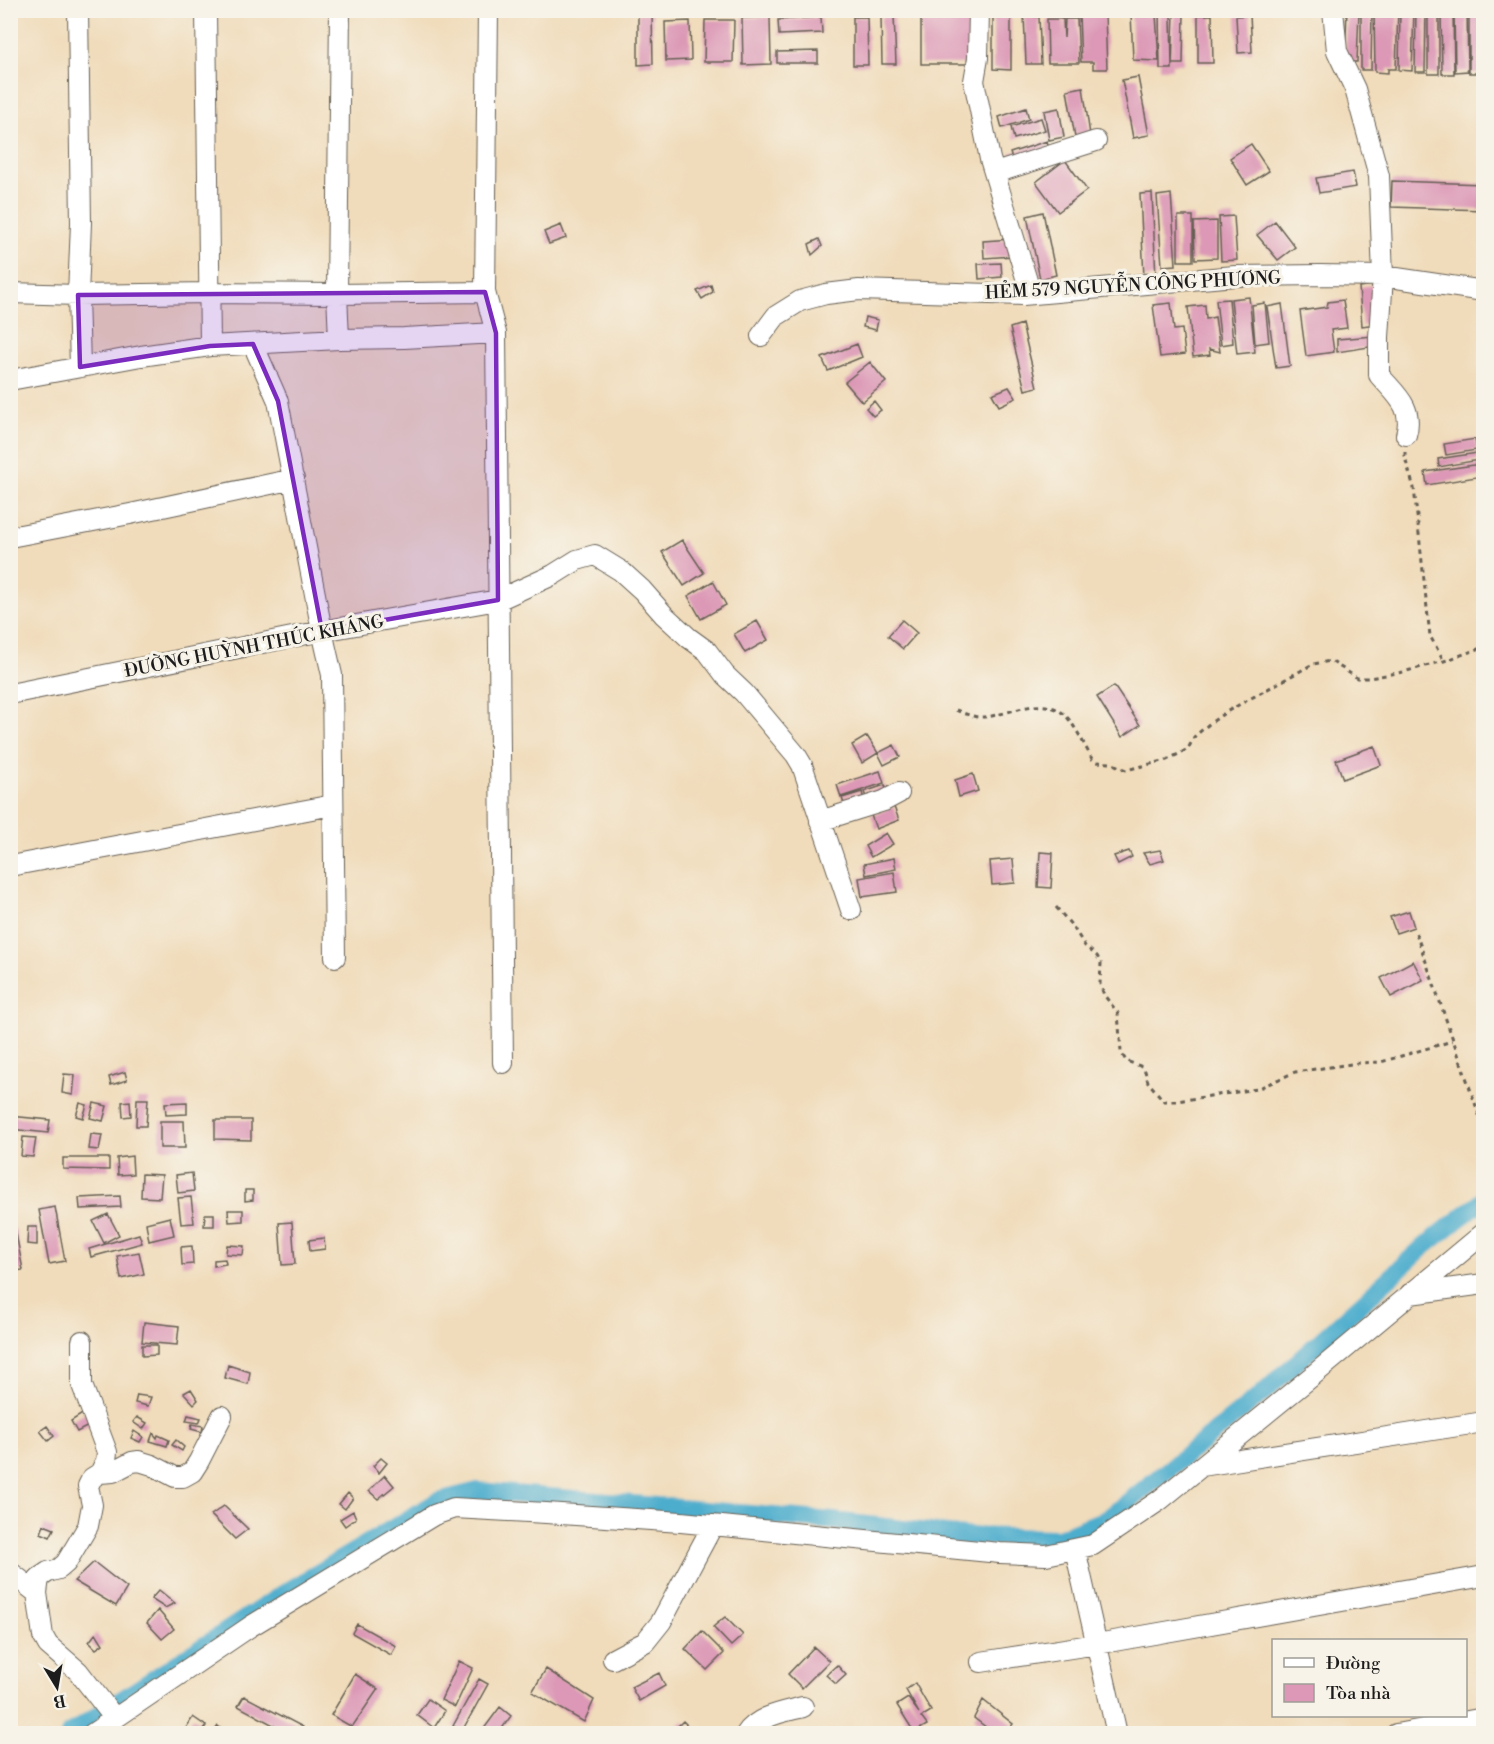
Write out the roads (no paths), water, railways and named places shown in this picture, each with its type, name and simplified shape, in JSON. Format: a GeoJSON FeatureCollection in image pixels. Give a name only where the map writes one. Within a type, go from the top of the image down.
{"type":"FeatureCollection","features":[{"type":"Feature","properties":{"kind":"street"},"geometry":{"type":"LineString","coordinates":[[78,10],[81,223],[78,296],[80,367]]}},
{"type":"Feature","properties":{"kind":"street"},"geometry":{"type":"LineString","coordinates":[[206,10],[210,346]]}},
{"type":"Feature","properties":{"kind":"street"},"geometry":{"type":"LineString","coordinates":[[339,339],[337,294],[340,10]]}},
{"type":"Feature","properties":{"kind":"street"},"geometry":{"type":"LineString","coordinates":[[488,10],[485,292],[496,333],[503,1064]]}},
{"type":"Feature","properties":{"kind":"street"},"geometry":{"type":"LineString","coordinates":[[980,10],[978,58],[974,81],[995,173],[1031,294]]}},
{"type":"Feature","properties":{"kind":"street"},"geometry":{"type":"LineString","coordinates":[[1333,10],[1337,51],[1355,89],[1379,176],[1383,276],[1379,375],[1404,404],[1410,423],[1406,435]]}},
{"type":"Feature","properties":{"kind":"street"},"geometry":{"type":"LineString","coordinates":[[995,173],[1096,141]]}},
{"type":"Feature","properties":{"kind":"street","name":"HẺM 579 NGUYỄN CÔNG PHƯƠNG"},"geometry":{"type":"LineString","coordinates":[[760,336],[776,316],[800,301],[826,294],[859,290],[1031,294],[1235,276],[1320,275],[1383,276],[1484,291]]}},
{"type":"Feature","properties":{"kind":"street"},"geometry":{"type":"LineString","coordinates":[[10,293],[78,296],[485,292]]}},
{"type":"Feature","properties":{"kind":"street"},"geometry":{"type":"LineString","coordinates":[[10,380],[210,346],[496,333]]}},
{"type":"Feature","properties":{"kind":"street"},"geometry":{"type":"LineString","coordinates":[[253,344],[278,401],[332,675],[335,957]]}},
{"type":"Feature","properties":{"kind":"street"},"geometry":{"type":"LineString","coordinates":[[10,537],[294,479]]}},
{"type":"Feature","properties":{"kind":"street","name":"ĐƯỜNG HUỲNH THÚC KHÁNG"},"geometry":{"type":"LineString","coordinates":[[10,694],[322,631],[498,600],[553,575],[577,560],[595,555],[621,571],[642,590],[672,623],[706,651],[725,675],[744,693],[802,765],[820,821]]}},
{"type":"Feature","properties":{"kind":"street"},"geometry":{"type":"LineString","coordinates":[[851,910],[820,821],[884,801],[899,793]]}},
{"type":"Feature","properties":{"kind":"street"},"geometry":{"type":"LineString","coordinates":[[10,866],[333,805]]}},
{"type":"Feature","properties":{"kind":"street"},"geometry":{"type":"LineString","coordinates":[[92,1734],[108,1708],[434,1515],[454,1508],[713,1525],[1000,1553],[1046,1555],[1093,1545],[1160,1500],[1484,1233]]}},
{"type":"Feature","properties":{"kind":"street"},"geometry":{"type":"LineString","coordinates":[[1410,1294],[1484,1284]]}},
{"type":"Feature","properties":{"kind":"street"},"geometry":{"type":"LineString","coordinates":[[82,1341],[81,1385],[107,1452],[106,1461],[100,1473]]}},
{"type":"Feature","properties":{"kind":"street"},"geometry":{"type":"LineString","coordinates":[[108,1708],[78,1671],[48,1645],[43,1636],[37,1593],[39,1578],[59,1569],[66,1563],[88,1526],[92,1505],[88,1486],[92,1478],[100,1473],[113,1472],[132,1462],[139,1461],[153,1465],[175,1477],[183,1478],[192,1472],[199,1461],[222,1416]]}},
{"type":"Feature","properties":{"kind":"street"},"geometry":{"type":"LineString","coordinates":[[1201,1466],[1484,1422]]}},
{"type":"Feature","properties":{"kind":"street"},"geometry":{"type":"LineString","coordinates":[[613,1659],[645,1642],[661,1622],[713,1525]]}},
{"type":"Feature","properties":{"kind":"street"},"geometry":{"type":"LineString","coordinates":[[1075,1549],[1117,1734]]}},
{"type":"Feature","properties":{"kind":"street"},"geometry":{"type":"LineString","coordinates":[[10,1572],[37,1593]]}},
{"type":"Feature","properties":{"kind":"street"},"geometry":{"type":"LineString","coordinates":[[981,1662],[1097,1644],[1484,1576]]}},
{"type":"Feature","properties":{"kind":"street"},"geometry":{"type":"LineString","coordinates":[[746,1734],[753,1725],[760,1721],[803,1707]]}},
{"type":"Feature","properties":{"kind":"street"},"geometry":{"type":"LineString","coordinates":[[1396,1734],[1484,1718]]}},
{"type":"Feature","properties":{"kind":"waterway"},"geometry":{"type":"LineString","coordinates":[[69,1734],[281,1595],[438,1501],[478,1491],[833,1521],[964,1536],[1058,1538],[1108,1518],[1262,1394],[1421,1249],[1484,1199]]}}]}
